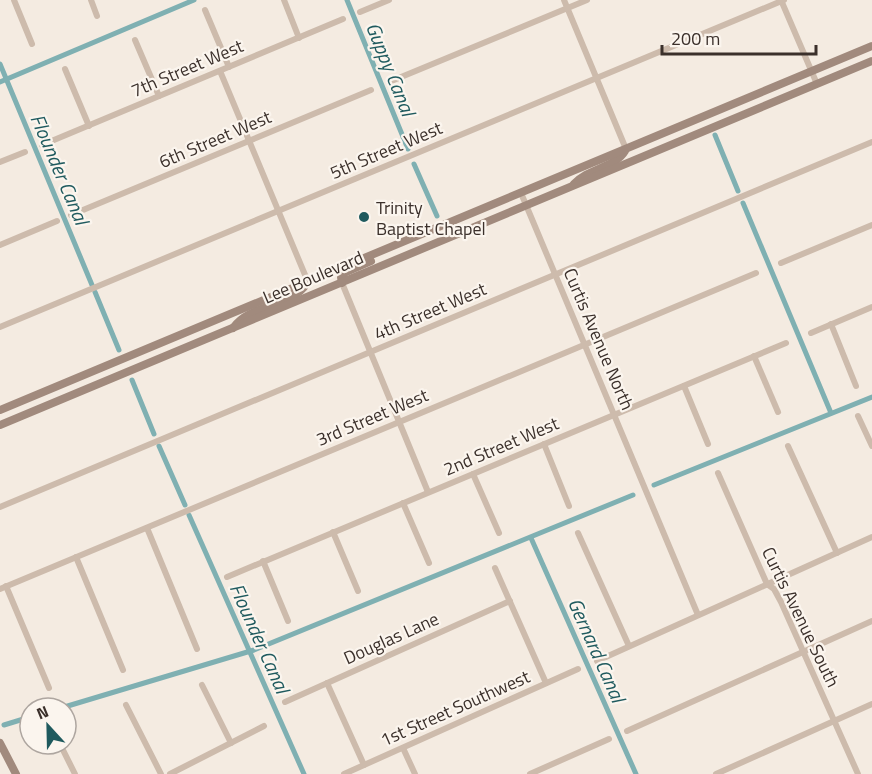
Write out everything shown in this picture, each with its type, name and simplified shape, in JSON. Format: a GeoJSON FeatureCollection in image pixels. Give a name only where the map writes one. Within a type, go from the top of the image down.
{"type":"FeatureCollection","features":[{"type":"Feature","properties":{"kind":"main road","name":"Lee Boulevard"},"geometry":{"type":"LineString","coordinates":[[0,410],[872,46]]}},
{"type":"Feature","properties":{"kind":"main road","name":"Lee Boulevard"},"geometry":{"type":"LineString","coordinates":[[0,425],[872,61]]}},
{"type":"Feature","properties":{"kind":"main road"},"geometry":{"type":"LineString","coordinates":[[572,186],[583,174],[619,158],[626,149]]}},
{"type":"Feature","properties":{"kind":"main road"},"geometry":{"type":"LineString","coordinates":[[342,283],[341,277],[346,272],[409,245],[415,237]]}},
{"type":"Feature","properties":{"kind":"main road"},"geometry":{"type":"LineString","coordinates":[[233,328],[240,318],[299,292],[308,282]]}},
{"type":"Feature","properties":{"kind":"main road"},"geometry":{"type":"LineString","coordinates":[[0,743],[16,774]]}},
{"type":"Feature","properties":{"kind":"street"},"geometry":{"type":"LineString","coordinates":[[14,0],[32,44]]}},
{"type":"Feature","properties":{"kind":"street"},"geometry":{"type":"LineString","coordinates":[[91,0],[97,16]]}},
{"type":"Feature","properties":{"kind":"street"},"geometry":{"type":"LineString","coordinates":[[284,0],[299,38]]}},
{"type":"Feature","properties":{"kind":"street"},"geometry":{"type":"LineString","coordinates":[[360,12],[389,0]]}},
{"type":"Feature","properties":{"kind":"street"},"geometry":{"type":"LineString","coordinates":[[564,0],[626,149]]}},
{"type":"Feature","properties":{"kind":"street"},"geometry":{"type":"LineString","coordinates":[[389,82],[586,0]]}},
{"type":"Feature","properties":{"kind":"street"},"geometry":{"type":"LineString","coordinates":[[782,0],[817,84]]}},
{"type":"Feature","properties":{"kind":"street","name":"5th Street West"},"geometry":{"type":"LineString","coordinates":[[0,327],[782,0]]}},
{"type":"Feature","properties":{"kind":"street"},"geometry":{"type":"LineString","coordinates":[[205,10],[230,67]]}},
{"type":"Feature","properties":{"kind":"street","name":"7th Street West"},"geometry":{"type":"LineString","coordinates":[[42,145],[343,19]]}},
{"type":"Feature","properties":{"kind":"street"},"geometry":{"type":"LineString","coordinates":[[135,40],[159,96]]}},
{"type":"Feature","properties":{"kind":"street"},"geometry":{"type":"LineString","coordinates":[[65,69],[89,126]]}},
{"type":"Feature","properties":{"kind":"street"},"geometry":{"type":"LineString","coordinates":[[220,71],[308,282]]}},
{"type":"Feature","properties":{"kind":"street","name":"6th Street West"},"geometry":{"type":"LineString","coordinates":[[71,215],[371,90]]}},
{"type":"Feature","properties":{"kind":"street","name":"4th Street West"},"geometry":{"type":"LineString","coordinates":[[0,507],[872,142]]}},
{"type":"Feature","properties":{"kind":"street"},"geometry":{"type":"LineString","coordinates":[[0,162],[25,152]]}},
{"type":"Feature","properties":{"kind":"street","name":"Curtis Avenue North"},"geometry":{"type":"LineString","coordinates":[[521,193],[698,615]]}},
{"type":"Feature","properties":{"kind":"street"},"geometry":{"type":"LineString","coordinates":[[0,245],[57,221]]}},
{"type":"Feature","properties":{"kind":"street"},"geometry":{"type":"LineString","coordinates":[[781,263],[872,225]]}},
{"type":"Feature","properties":{"kind":"street","name":"3rd Street West"},"geometry":{"type":"LineString","coordinates":[[3,587],[756,273]]}},
{"type":"Feature","properties":{"kind":"street"},"geometry":{"type":"LineString","coordinates":[[342,283],[428,492]]}},
{"type":"Feature","properties":{"kind":"street"},"geometry":{"type":"LineString","coordinates":[[811,333],[872,307]]}},
{"type":"Feature","properties":{"kind":"street"},"geometry":{"type":"LineString","coordinates":[[831,324],[856,386]]}},
{"type":"Feature","properties":{"kind":"street","name":"2nd Street West"},"geometry":{"type":"LineString","coordinates":[[227,576],[786,343]]}},
{"type":"Feature","properties":{"kind":"street"},"geometry":{"type":"LineString","coordinates":[[754,356],[778,412]]}},
{"type":"Feature","properties":{"kind":"street"},"geometry":{"type":"LineString","coordinates":[[684,386],[708,444]]}},
{"type":"Feature","properties":{"kind":"street"},"geometry":{"type":"LineString","coordinates":[[858,416],[872,446]]}},
{"type":"Feature","properties":{"kind":"street"},"geometry":{"type":"LineString","coordinates":[[544,444],[569,506]]}},
{"type":"Feature","properties":{"kind":"street"},"geometry":{"type":"LineString","coordinates":[[788,446],[837,552]]}},
{"type":"Feature","properties":{"kind":"street","name":"Curtis Avenue South"},"geometry":{"type":"LineString","coordinates":[[717,473],[767,584],[774,589],[858,774]]}},
{"type":"Feature","properties":{"kind":"street"},"geometry":{"type":"LineString","coordinates":[[473,474],[499,533]]}},
{"type":"Feature","properties":{"kind":"street"},"geometry":{"type":"LineString","coordinates":[[404,503],[429,563]]}},
{"type":"Feature","properties":{"kind":"street"},"geometry":{"type":"LineString","coordinates":[[147,528],[197,649]]}},
{"type":"Feature","properties":{"kind":"street"},"geometry":{"type":"LineString","coordinates":[[333,532],[358,591]]}},
{"type":"Feature","properties":{"kind":"street"},"geometry":{"type":"LineString","coordinates":[[578,533],[629,646]]}},
{"type":"Feature","properties":{"kind":"street"},"geometry":{"type":"LineString","coordinates":[[597,661],[872,537]]}},
{"type":"Feature","properties":{"kind":"street"},"geometry":{"type":"LineString","coordinates":[[76,557],[123,670]]}},
{"type":"Feature","properties":{"kind":"street"},"geometry":{"type":"LineString","coordinates":[[263,561],[288,621]]}},
{"type":"Feature","properties":{"kind":"street"},"geometry":{"type":"LineString","coordinates":[[495,568],[546,683]]}},
{"type":"Feature","properties":{"kind":"street"},"geometry":{"type":"LineString","coordinates":[[3,587],[49,688]]}},
{"type":"Feature","properties":{"kind":"street","name":"Douglas Lane"},"geometry":{"type":"LineString","coordinates":[[285,702],[510,601]]}},
{"type":"Feature","properties":{"kind":"street"},"geometry":{"type":"LineString","coordinates":[[627,730],[872,621]]}},
{"type":"Feature","properties":{"kind":"street","name":"1st Street Southwest"},"geometry":{"type":"LineString","coordinates":[[344,774],[578,669]]}},
{"type":"Feature","properties":{"kind":"street"},"geometry":{"type":"LineString","coordinates":[[327,683],[364,765]]}},
{"type":"Feature","properties":{"kind":"street"},"geometry":{"type":"LineString","coordinates":[[202,685],[231,743]]}},
{"type":"Feature","properties":{"kind":"street"},"geometry":{"type":"LineString","coordinates":[[716,774],[872,704]]}},
{"type":"Feature","properties":{"kind":"street"},"geometry":{"type":"LineString","coordinates":[[126,705],[162,774]]}},
{"type":"Feature","properties":{"kind":"street"},"geometry":{"type":"LineString","coordinates":[[170,774],[264,726]]}},
{"type":"Feature","properties":{"kind":"street"},"geometry":{"type":"LineString","coordinates":[[530,774],[609,739]]}},
{"type":"Feature","properties":{"kind":"street"},"geometry":{"type":"LineString","coordinates":[[403,748],[415,774]]}},
{"type":"Feature","properties":{"kind":"street"},"geometry":{"type":"LineString","coordinates":[[66,756],[75,774]]}},
{"type":"Feature","properties":{"kind":"waterway"},"geometry":{"type":"LineString","coordinates":[[0,82],[194,0]]}},
{"type":"Feature","properties":{"kind":"waterway","name":"Guppy Canal"},"geometry":{"type":"LineString","coordinates":[[347,0],[408,149]]}},
{"type":"Feature","properties":{"kind":"waterway","name":"Flounder Canal"},"geometry":{"type":"LineString","coordinates":[[0,64],[92,285]]}},
{"type":"Feature","properties":{"kind":"waterway"},"geometry":{"type":"LineString","coordinates":[[715,135],[738,191]]}},
{"type":"Feature","properties":{"kind":"waterway","name":"Guppy Canal"},"geometry":{"type":"LineString","coordinates":[[414,164],[437,216]]}},
{"type":"Feature","properties":{"kind":"waterway"},"geometry":{"type":"LineString","coordinates":[[743,203],[831,413]]}},
{"type":"Feature","properties":{"kind":"waterway","name":"Flounder Canal"},"geometry":{"type":"LineString","coordinates":[[95,292],[119,350]]}},
{"type":"Feature","properties":{"kind":"waterway","name":"Flounder Canal"},"geometry":{"type":"LineString","coordinates":[[132,380],[154,434]]}},
{"type":"Feature","properties":{"kind":"waterway"},"geometry":{"type":"LineString","coordinates":[[654,485],[872,397]]}},
{"type":"Feature","properties":{"kind":"waterway","name":"Flounder Canal"},"geometry":{"type":"LineString","coordinates":[[159,446],[185,505]]}},
{"type":"Feature","properties":{"kind":"waterway"},"geometry":{"type":"LineString","coordinates":[[78,703],[254,650],[633,495]]}},
{"type":"Feature","properties":{"kind":"waterway","name":"Flounder Canal"},"geometry":{"type":"LineString","coordinates":[[189,515],[304,774]]}},
{"type":"Feature","properties":{"kind":"waterway","name":"Gernard Canal"},"geometry":{"type":"LineString","coordinates":[[531,538],[636,774]]}},
{"type":"Feature","properties":{"kind":"waterway"},"geometry":{"type":"LineString","coordinates":[[4,725],[18,721]]}},
{"type":"Feature","properties":{"kind":"place","name":"Trinity Baptist Chapel"},"geometry":{"type":"Point","coordinates":[364,217]}}]}
